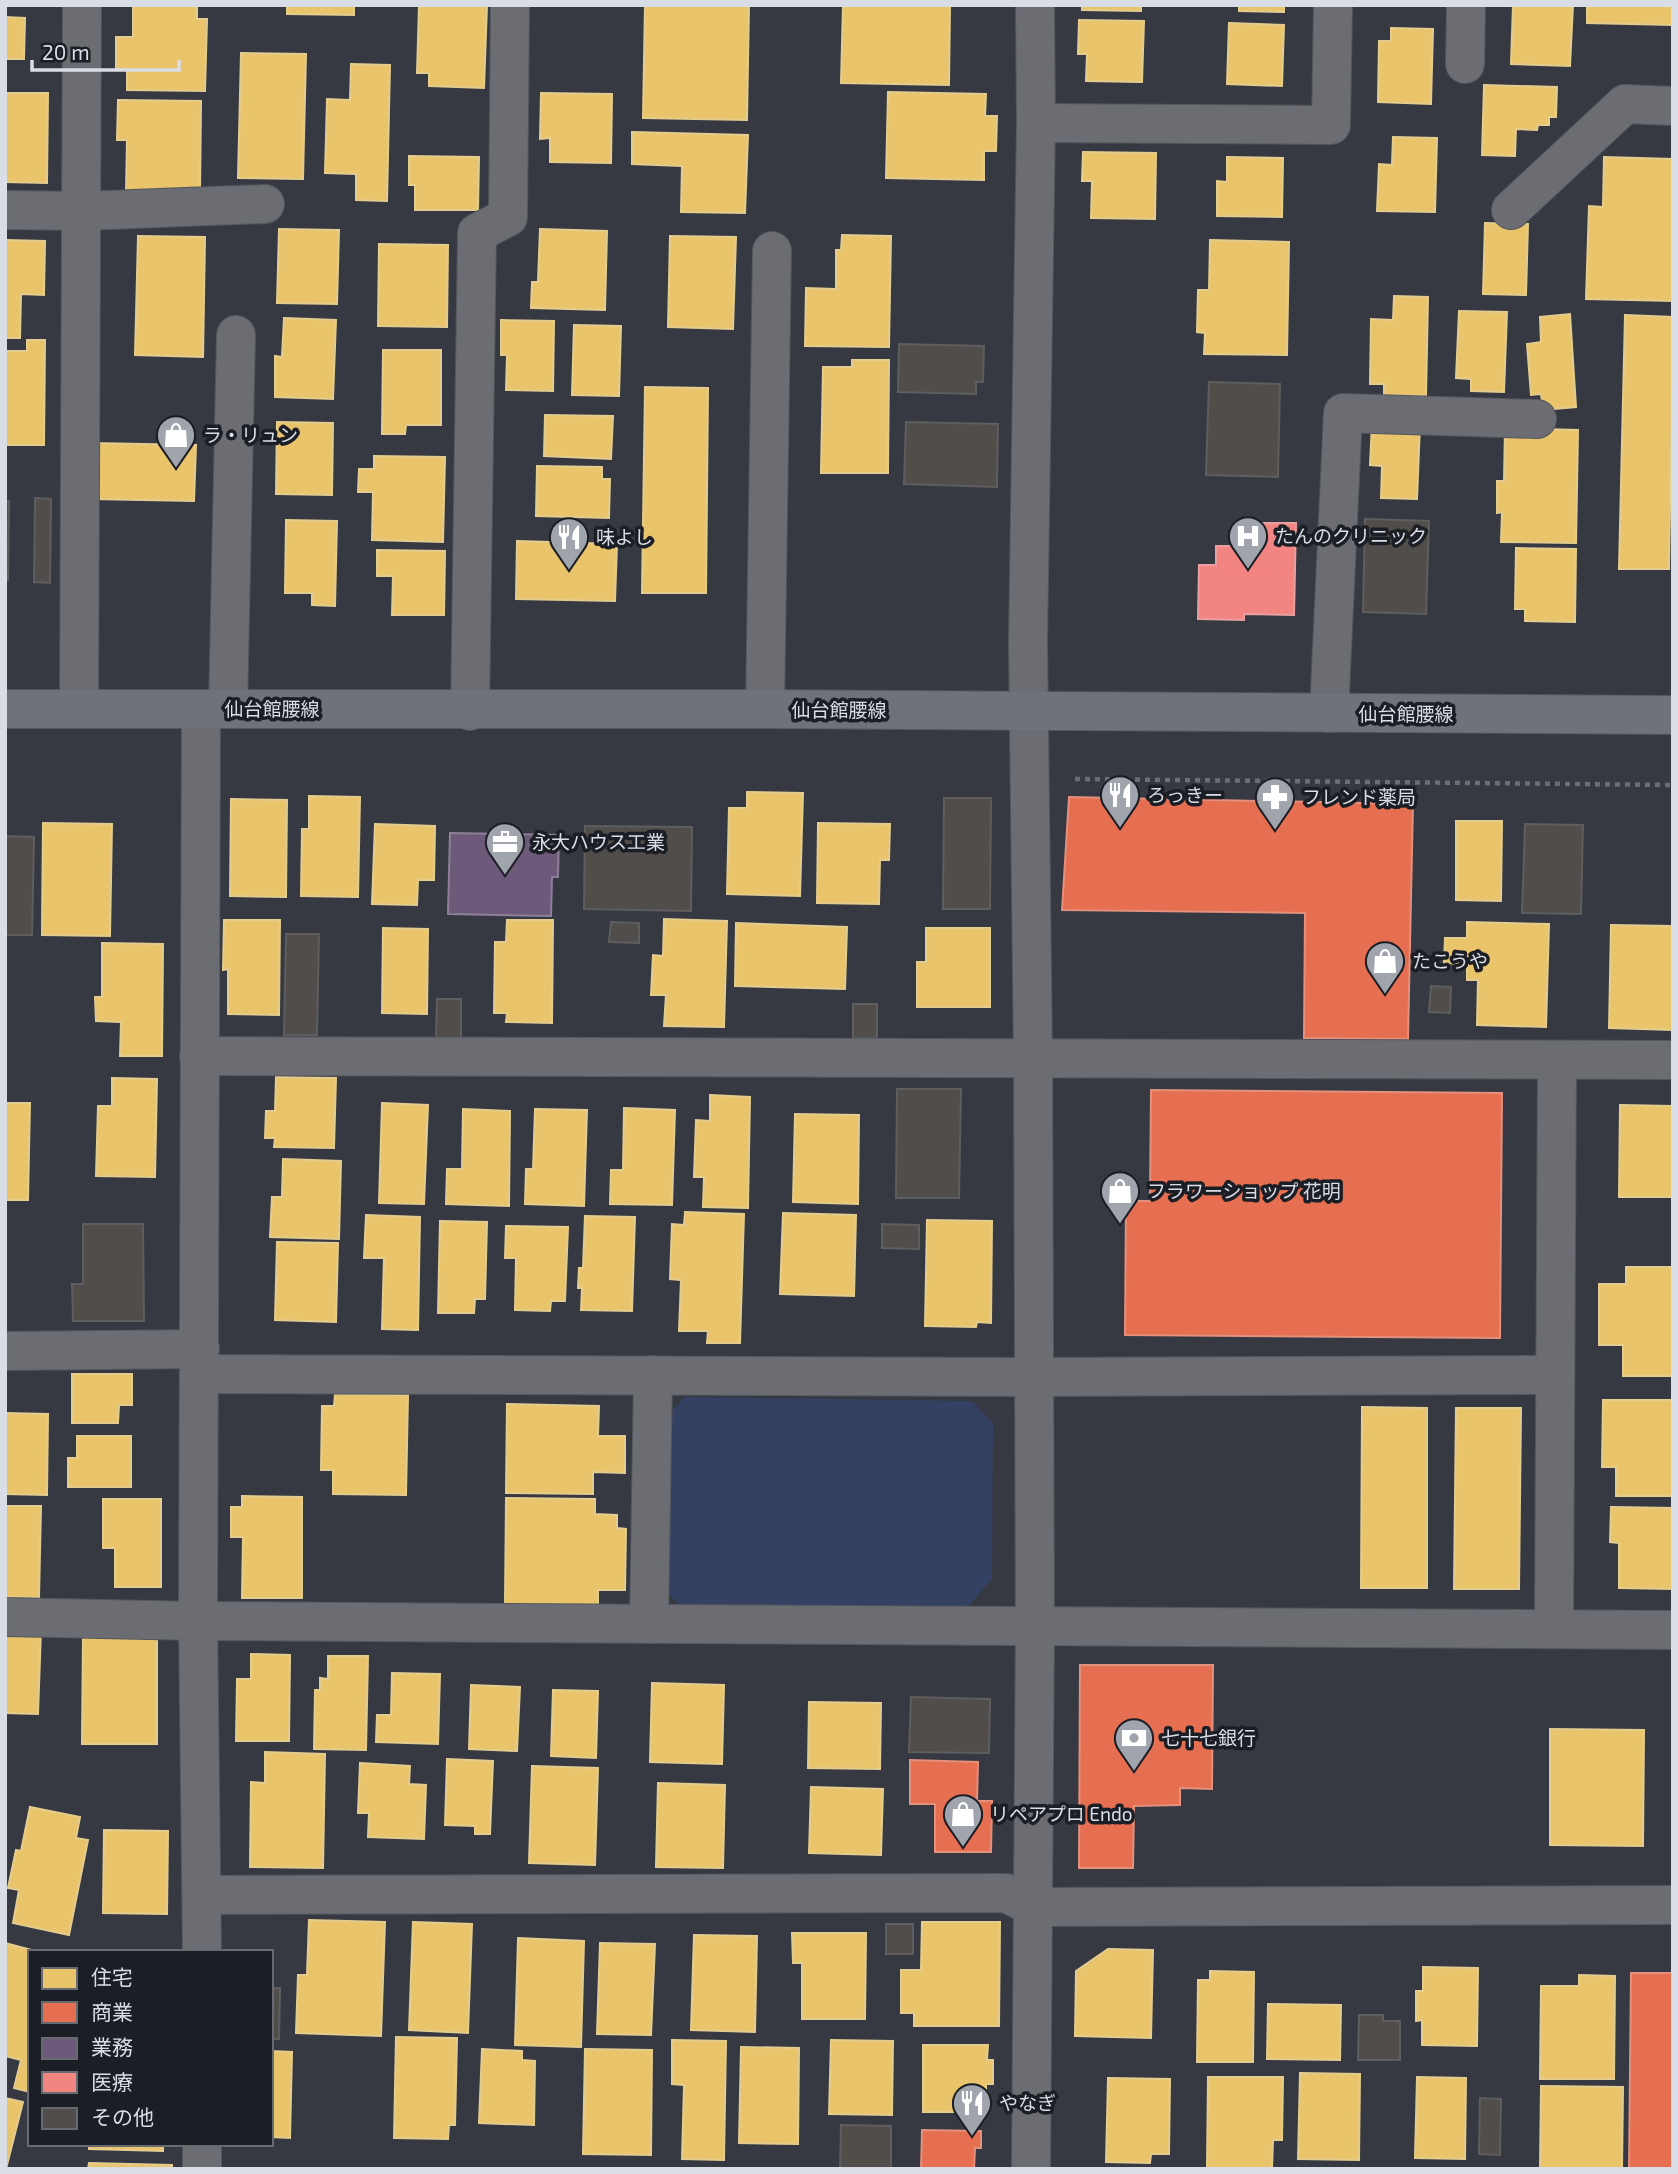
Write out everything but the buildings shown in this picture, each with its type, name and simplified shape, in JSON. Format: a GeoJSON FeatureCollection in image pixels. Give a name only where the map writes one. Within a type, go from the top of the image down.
{"type":"FeatureCollection","features":[{"type":"Feature","properties":{"kind":"main road","name":"仙台館腰線"},"geometry":{"type":"LineString","coordinates":[[5,709],[765,709],[1673,715]]}},
{"type":"Feature","properties":{"kind":"street"},"geometry":{"type":"LineString","coordinates":[[79,708],[82,5]]}},
{"type":"Feature","properties":{"kind":"street"},"geometry":{"type":"LineString","coordinates":[[470,710],[477,233],[508,217],[510,5]]}},
{"type":"Feature","properties":{"kind":"street"},"geometry":{"type":"LineString","coordinates":[[1031,2169],[1035,1626],[1029,533],[1036,123],[1035,5]]}},
{"type":"Feature","properties":{"kind":"street"},"geometry":{"type":"LineString","coordinates":[[1036,123],[1331,125],[1334,5]]}},
{"type":"Feature","properties":{"kind":"street"},"geometry":{"type":"LineString","coordinates":[[1465,64],[1466,5]]}},
{"type":"Feature","properties":{"kind":"street"},"geometry":{"type":"LineString","coordinates":[[1511,210],[1625,104],[1673,106]]}},
{"type":"Feature","properties":{"kind":"street"},"geometry":{"type":"LineString","coordinates":[[5,210],[82,211],[265,204]]}},
{"type":"Feature","properties":{"kind":"street"},"geometry":{"type":"LineString","coordinates":[[765,709],[772,251]]}},
{"type":"Feature","properties":{"kind":"street"},"geometry":{"type":"LineString","coordinates":[[202,1950],[198,1621],[200,1056],[215,708],[236,335]]}},
{"type":"Feature","properties":{"kind":"street"},"geometry":{"type":"LineString","coordinates":[[1329,713],[1343,413],[1537,419]]}},
{"type":"Feature","properties":{"kind":"street"},"geometry":{"type":"LineString","coordinates":[[200,1056],[1673,1060]]}},
{"type":"Feature","properties":{"kind":"street"},"geometry":{"type":"LineString","coordinates":[[1554,1629],[1557,1060]]}},
{"type":"Feature","properties":{"kind":"street"},"geometry":{"type":"LineString","coordinates":[[5,1352],[653,1376],[1555,1375]]}},
{"type":"Feature","properties":{"kind":"street"},"geometry":{"type":"LineString","coordinates":[[649,1624],[653,1376]]}},
{"type":"Feature","properties":{"kind":"street"},"geometry":{"type":"LineString","coordinates":[[5,1617],[198,1621],[1673,1630]]}},
{"type":"Feature","properties":{"kind":"street"},"geometry":{"type":"LineString","coordinates":[[203,1895],[1006,1893],[1034,1907],[1673,1905]]}},
{"type":"Feature","properties":{"kind":"street"},"geometry":{"type":"LineString","coordinates":[[202,2146],[202,2169]]}},
{"type":"Feature","properties":{"kind":"path"},"geometry":{"type":"LineString","coordinates":[[1065,779],[1673,785]]}},
{"type":"Feature","properties":{"kind":"shaded area"},"geometry":{"type":"Polygon","coordinates":[[[685,1397],[972,1401],[993,1423],[992,1579],[968,1607],[680,1605],[664,1590],[668,1415],[685,1397]]]}},
{"type":"Feature","properties":{"kind":"place","name":"ラ・リュン"},"geometry":{"type":"Point","coordinates":[176,469]}},
{"type":"Feature","properties":{"kind":"place","name":"たんのクリニック"},"geometry":{"type":"Point","coordinates":[1248,570]}},
{"type":"Feature","properties":{"kind":"place","name":"味よし"},"geometry":{"type":"Point","coordinates":[569,571]}},
{"type":"Feature","properties":{"kind":"place","name":"ろっきー"},"geometry":{"type":"Point","coordinates":[1120,829]}},
{"type":"Feature","properties":{"kind":"place","name":"フレンド薬局"},"geometry":{"type":"Point","coordinates":[1275,831]}},
{"type":"Feature","properties":{"kind":"place","name":"永大ハウス工業"},"geometry":{"type":"Point","coordinates":[505,876]}},
{"type":"Feature","properties":{"kind":"place","name":"たこうや"},"geometry":{"type":"Point","coordinates":[1385,995]}},
{"type":"Feature","properties":{"kind":"place","name":"フラワーショップ 花明"},"geometry":{"type":"Point","coordinates":[1120,1225]}},
{"type":"Feature","properties":{"kind":"place","name":"七十七銀行"},"geometry":{"type":"Point","coordinates":[1134,1772]}},
{"type":"Feature","properties":{"kind":"place","name":"リペアプロ Endo"},"geometry":{"type":"Point","coordinates":[963,1848]}},
{"type":"Feature","properties":{"kind":"place","name":"やなぎ"},"geometry":{"type":"Point","coordinates":[972,2137]}}]}
